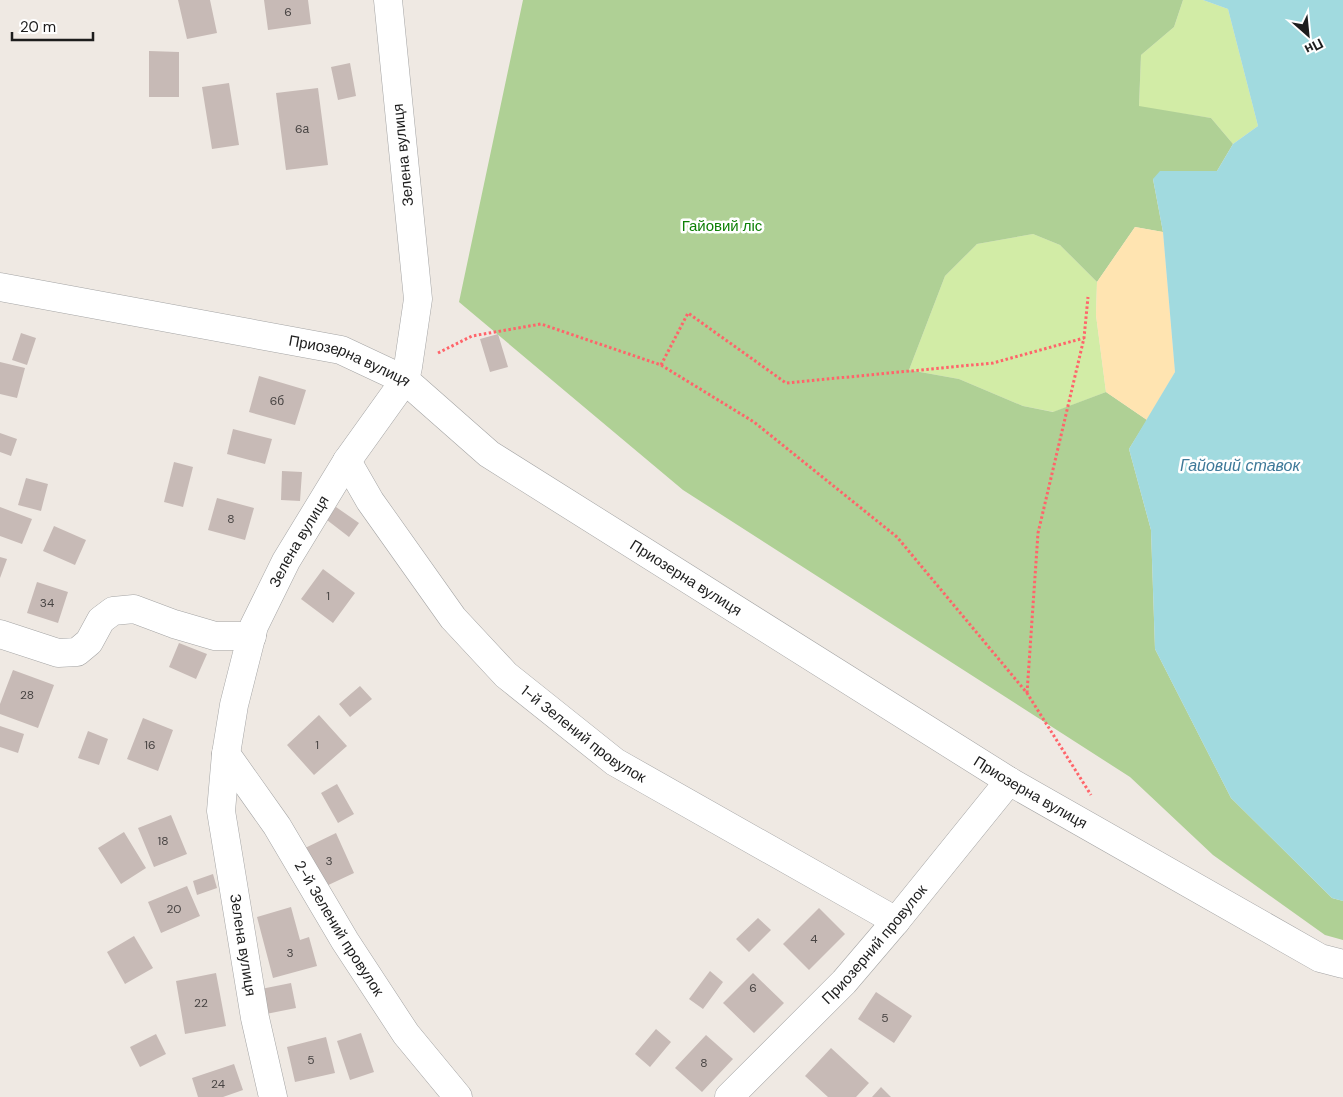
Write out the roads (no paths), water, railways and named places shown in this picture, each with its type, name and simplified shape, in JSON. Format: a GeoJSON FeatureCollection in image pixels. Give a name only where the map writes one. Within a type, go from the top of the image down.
{"type":"FeatureCollection","features":[{"type":"Feature","properties":{"kind":"street","name":"Зелена вулиця"},"geometry":{"type":"LineString","coordinates":[[273,1097],[255,1018],[221,811],[226,754],[234,705],[254,626],[286,561],[347,461],[407,374],[418,299],[388,0]]}},
{"type":"Feature","properties":{"kind":"street","name":"Приозерна вулиця"},"geometry":{"type":"LineString","coordinates":[[0,287],[340,350],[407,374],[489,454],[1009,781],[1320,958],[1343,964]]}},
{"type":"Feature","properties":{"kind":"street","name":"1-й Зелений провулок"},"geometry":{"type":"LineString","coordinates":[[347,461],[370,501],[454,618],[506,675],[616,762],[896,921]]}},
{"type":"Feature","properties":{"kind":"street"},"geometry":{"type":"LineString","coordinates":[[0,634],[58,653],[77,652],[89,642],[101,620],[113,611],[134,609],[174,624],[215,636],[252,636]]}},
{"type":"Feature","properties":{"kind":"street","name":"2-й Зелений провулок"},"geometry":{"type":"LineString","coordinates":[[226,754],[277,826],[345,940],[406,1034],[458,1097]]}},
{"type":"Feature","properties":{"kind":"street","name":"Приозерний провулок"},"geometry":{"type":"LineString","coordinates":[[729,1097],[844,982],[1009,781]]}},
{"type":"Feature","properties":{"kind":"water","name":"Гайовий ставок"},"geometry":{"type":"Polygon","coordinates":[[[1203,0],[1343,0],[1343,901],[1332,898],[1231,798],[1155,649],[1151,530],[1129,449],[1175,372],[1163,232],[1153,179],[1160,171],[1217,171],[1233,144],[1258,126],[1228,9],[1203,0]]]}},
{"type":"Feature","properties":{"kind":"park label","name":"Гайовий ліс"},"geometry":{"type":"Point","coordinates":[722,226]}}]}
